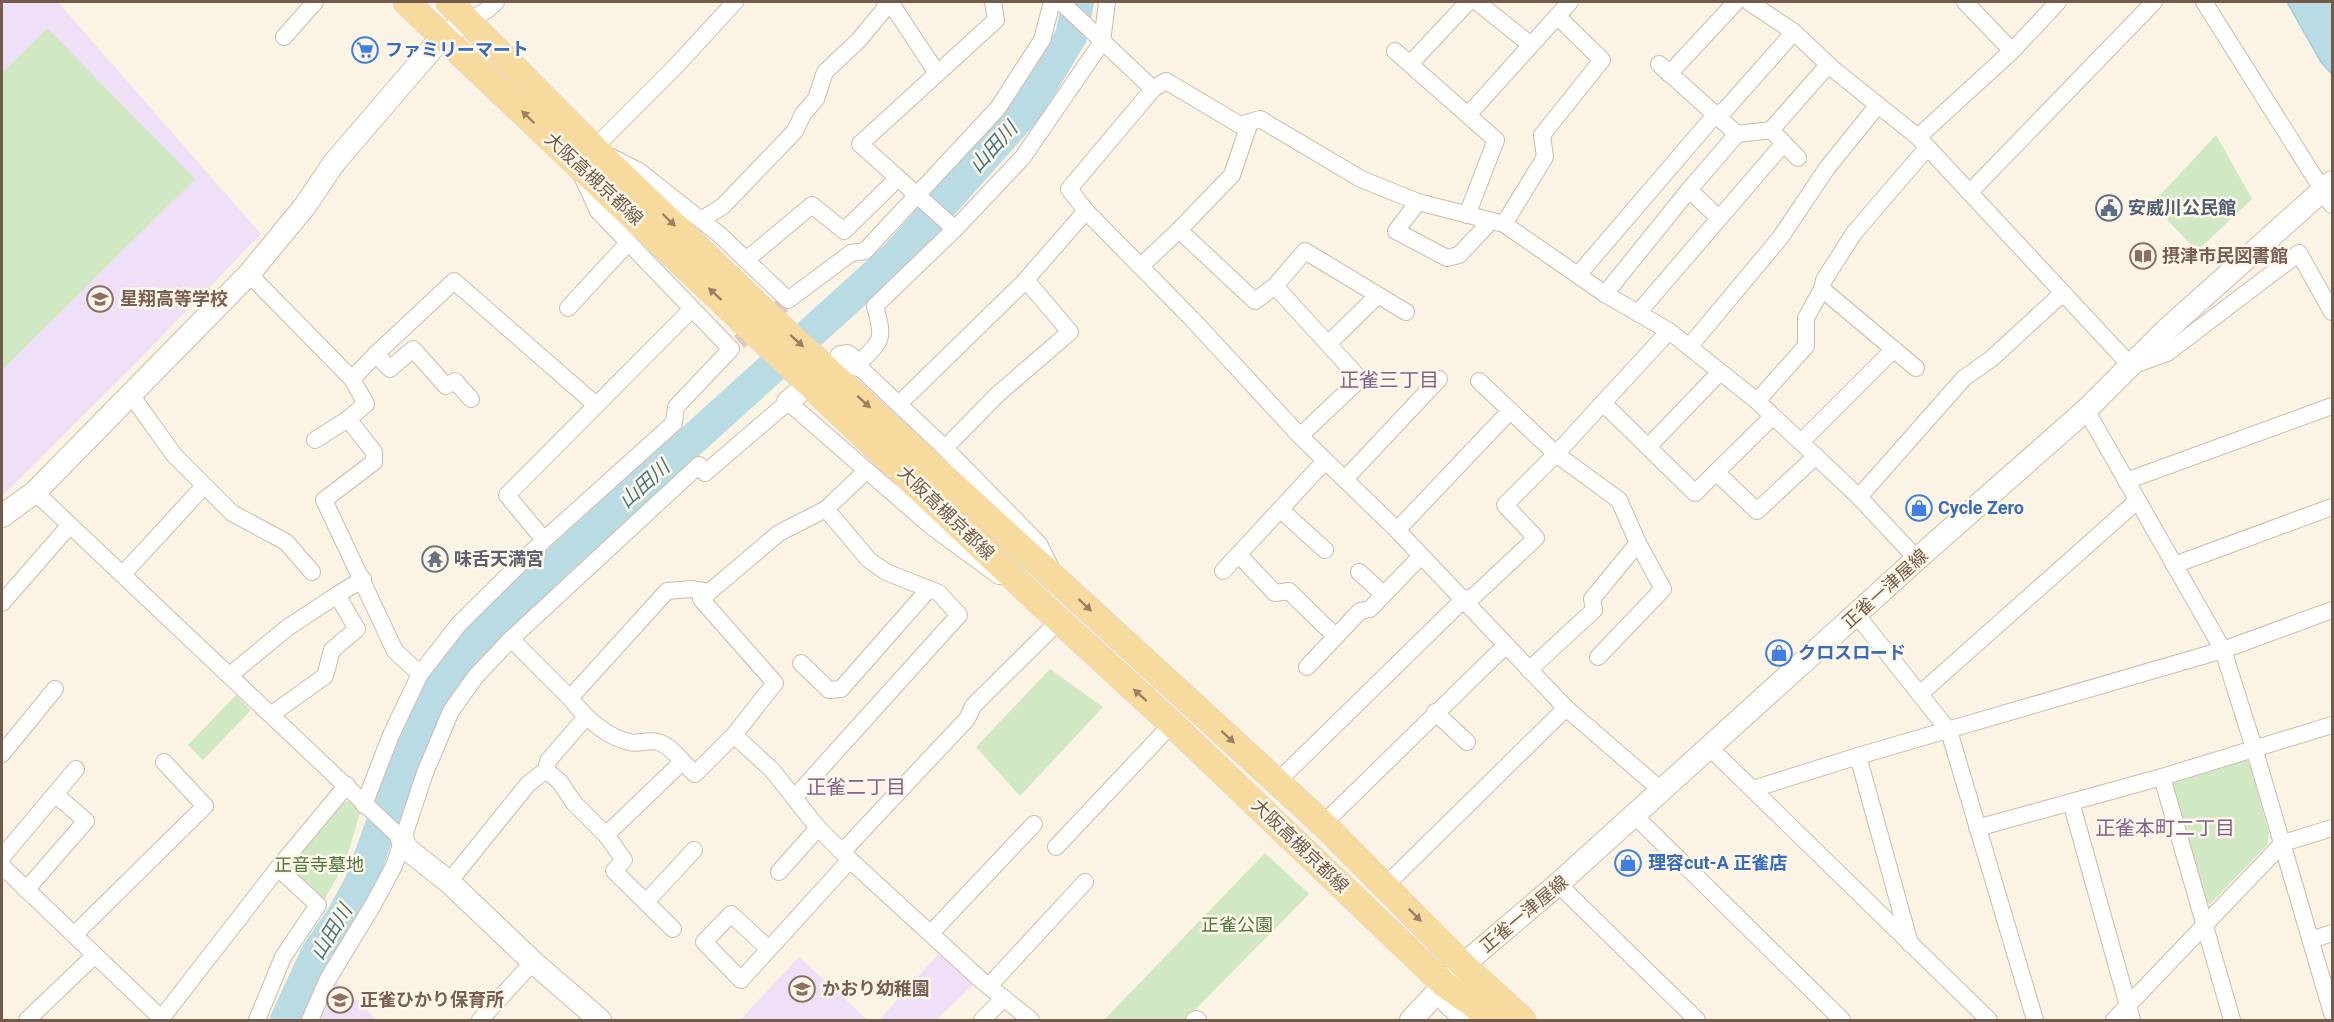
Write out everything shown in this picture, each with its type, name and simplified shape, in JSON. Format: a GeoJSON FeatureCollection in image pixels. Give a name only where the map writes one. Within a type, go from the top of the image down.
{"type":"FeatureCollection","features":[{"type":"Feature","properties":{"kind":"main road","name":"大阪高槻京都線"},"geometry":{"type":"LineString","coordinates":[[406,2],[443,36],[585,155],[818,377],[1059,621],[1172,724],[1444,984],[1490,1020]]}},
{"type":"Feature","properties":{"kind":"main road","name":"大阪高槻京都線"},"geometry":{"type":"LineString","coordinates":[[449,2],[585,155]]}},
{"type":"Feature","properties":{"kind":"main road"},"geometry":{"type":"LineString","coordinates":[[2,516],[35,492],[249,274],[305,206],[334,163],[443,36],[468,21]]}},
{"type":"Feature","properties":{"kind":"main road","name":"正雀一津屋線"},"geometry":{"type":"LineString","coordinates":[[1411,1020],[1463,965],[1558,885],[1917,559],[2086,410],[2166,330],[2329,192]]}},
{"type":"Feature","properties":{"kind":"main road","name":"大阪高槻京都線"},"geometry":{"type":"LineString","coordinates":[[818,377],[1056,578],[1323,824],[1463,965],[1523,1020]]}},
{"type":"Feature","properties":{"kind":"main road"},"geometry":{"type":"LineString","coordinates":[[402,839],[408,849],[449,882],[533,962],[600,1020]]}},
{"type":"Feature","properties":{"kind":"street"},"geometry":{"type":"LineString","coordinates":[[284,37],[315,2]]}},
{"type":"Feature","properties":{"kind":"street"},"geometry":{"type":"LineString","coordinates":[[468,21],[496,2]]}},
{"type":"Feature","properties":{"kind":"street"},"geometry":{"type":"LineString","coordinates":[[585,155],[675,67],[735,2]]}},
{"type":"Feature","properties":{"kind":"street"},"geometry":{"type":"LineString","coordinates":[[701,220],[723,206],[795,130],[803,114],[816,99],[825,72],[858,41],[888,2],[937,73]]}},
{"type":"Feature","properties":{"kind":"street"},"geometry":{"type":"LineString","coordinates":[[956,229],[860,144],[996,20],[993,2]]}},
{"type":"Feature","properties":{"kind":"street"},"geometry":{"type":"LineString","coordinates":[[364,805],[391,735],[420,674],[459,624],[544,540],[674,423],[676,407],[762,325],[851,253],[865,251],[998,108],[1042,40],[1052,2]]}},
{"type":"Feature","properties":{"kind":"street"},"geometry":{"type":"LineString","coordinates":[[1061,2],[1153,89]]}},
{"type":"Feature","properties":{"kind":"street"},"geometry":{"type":"LineString","coordinates":[[310,1020],[328,979],[394,866],[425,773],[451,711],[476,676],[511,639],[699,465],[705,472],[818,377],[877,345],[882,330],[875,306],[956,229],[1023,157],[1102,42],[1107,2]]}},
{"type":"Feature","properties":{"kind":"street"},"geometry":{"type":"LineString","coordinates":[[1410,64],[1468,2]]}},
{"type":"Feature","properties":{"kind":"street"},"geometry":{"type":"LineString","coordinates":[[1477,2],[1531,45]]}},
{"type":"Feature","properties":{"kind":"street"},"geometry":{"type":"LineString","coordinates":[[1468,115],[1570,2]]}},
{"type":"Feature","properties":{"kind":"street"},"geometry":{"type":"LineString","coordinates":[[1736,2],[1664,69],[1737,134]]}},
{"type":"Feature","properties":{"kind":"street"},"geometry":{"type":"LineString","coordinates":[[1749,2],[1794,32],[1828,65],[1923,143],[2131,366],[2167,353],[2299,253],[2332,312]]}},
{"type":"Feature","properties":{"kind":"street"},"geometry":{"type":"LineString","coordinates":[[1965,2],[2012,51]]}},
{"type":"Feature","properties":{"kind":"street"},"geometry":{"type":"LineString","coordinates":[[1757,401],[1806,346],[1806,318],[1822,289],[1824,280],[1854,233],[1923,143],[2058,2]]}},
{"type":"Feature","properties":{"kind":"street"},"geometry":{"type":"LineString","coordinates":[[1970,192],[2154,2]]}},
{"type":"Feature","properties":{"kind":"street"},"geometry":{"type":"LineString","coordinates":[[2204,2],[2329,192]]}},
{"type":"Feature","properties":{"kind":"street"},"geometry":{"type":"LineString","coordinates":[[1419,202],[1396,231],[1448,258],[1459,255],[1498,223],[1545,157],[1542,135],[1602,60],[1557,16]]}},
{"type":"Feature","properties":{"kind":"street"},"geometry":{"type":"LineString","coordinates":[[1578,275],[1715,115],[1725,110],[1794,32]]}},
{"type":"Feature","properties":{"kind":"street"},"geometry":{"type":"LineString","coordinates":[[1395,51],[1496,140],[1467,214]]}},
{"type":"Feature","properties":{"kind":"street"},"geometry":{"type":"LineString","coordinates":[[1605,294],[1737,134],[1771,130],[1828,65]]}},
{"type":"Feature","properties":{"kind":"street"},"geometry":{"type":"LineString","coordinates":[[1662,791],[1566,708],[1397,530],[1346,478],[1300,436],[1141,266],[1086,211],[1069,189],[1153,89],[1166,81],[1240,125],[1260,119],[1360,179],[1419,202],[1498,223],[1605,294],[1669,331],[1757,401],[1859,497],[1917,559]]}},
{"type":"Feature","properties":{"kind":"street"},"geometry":{"type":"LineString","coordinates":[[1689,347],[1780,238],[1827,168],[1878,105]]}},
{"type":"Feature","properties":{"kind":"street"},"geometry":{"type":"LineString","coordinates":[[1141,266],[1232,175],[1250,122]]}},
{"type":"Feature","properties":{"kind":"street"},"geometry":{"type":"LineString","coordinates":[[1771,130],[1798,158]]}},
{"type":"Feature","properties":{"kind":"street"},"geometry":{"type":"LineString","coordinates":[[1638,313],[1784,143]]}},
{"type":"Feature","properties":{"kind":"street"},"geometry":{"type":"LineString","coordinates":[[585,155],[639,171],[701,220],[746,260],[762,325]]}},
{"type":"Feature","properties":{"kind":"street"},"geometry":{"type":"LineString","coordinates":[[585,155],[598,211],[692,309],[762,325]]}},
{"type":"Feature","properties":{"kind":"street"},"geometry":{"type":"LineString","coordinates":[[746,260],[812,205],[844,231],[898,178]]}},
{"type":"Feature","properties":{"kind":"street"},"geometry":{"type":"LineString","coordinates":[[1689,190],[1719,218]]}},
{"type":"Feature","properties":{"kind":"street"},"geometry":{"type":"LineString","coordinates":[[899,404],[1026,280],[1086,211]]}},
{"type":"Feature","properties":{"kind":"street"},"geometry":{"type":"LineString","coordinates":[[1179,230],[1255,301],[1275,286],[1305,251],[1377,297],[1406,312]]}},
{"type":"Feature","properties":{"kind":"street"},"geometry":{"type":"LineString","coordinates":[[568,309],[628,243]]}},
{"type":"Feature","properties":{"kind":"street"},"geometry":{"type":"LineString","coordinates":[[249,274],[352,379],[366,404],[348,419],[315,440]]}},
{"type":"Feature","properties":{"kind":"street"},"geometry":{"type":"LineString","coordinates":[[352,379],[454,280],[596,405]]}},
{"type":"Feature","properties":{"kind":"street"},"geometry":{"type":"LineString","coordinates":[[945,448],[999,394],[1070,332],[1026,280]]}},
{"type":"Feature","properties":{"kind":"street"},"geometry":{"type":"LineString","coordinates":[[1275,286],[1360,379],[1300,436]]}},
{"type":"Feature","properties":{"kind":"street"},"geometry":{"type":"LineString","coordinates":[[1822,289],[1916,368]]}},
{"type":"Feature","properties":{"kind":"street"},"geometry":{"type":"LineString","coordinates":[[1859,497],[1964,378],[1991,359],[2063,293]]}},
{"type":"Feature","properties":{"kind":"street"},"geometry":{"type":"LineString","coordinates":[[1328,344],[1377,297]]}},
{"type":"Feature","properties":{"kind":"street"},"geometry":{"type":"LineString","coordinates":[[544,540],[507,495],[692,309]]}},
{"type":"Feature","properties":{"kind":"street"},"geometry":{"type":"LineString","coordinates":[[1277,782],[1463,600],[1474,596],[1536,538],[1505,505],[1556,454],[1669,331]]}},
{"type":"Feature","properties":{"kind":"street"},"geometry":{"type":"LineString","coordinates":[[376,354],[390,369],[413,349],[446,386],[455,381],[471,399]]}},
{"type":"Feature","properties":{"kind":"street"},"geometry":{"type":"LineString","coordinates":[[1801,442],[1894,349]]}},
{"type":"Feature","properties":{"kind":"street"},"geometry":{"type":"LineString","coordinates":[[1648,447],[1720,372]]}},
{"type":"Feature","properties":{"kind":"street"},"geometry":{"type":"LineString","coordinates":[[818,377],[899,404],[1039,544],[1056,578]]}},
{"type":"Feature","properties":{"kind":"street"},"geometry":{"type":"LineString","coordinates":[[818,377],[866,471],[979,563],[1036,599]]}},
{"type":"Feature","properties":{"kind":"street"},"geometry":{"type":"LineString","coordinates":[[1346,478],[1439,379]]}},
{"type":"Feature","properties":{"kind":"street"},"geometry":{"type":"LineString","coordinates":[[1479,381],[1556,454],[1619,500],[1638,543],[1663,589],[1598,657]]}},
{"type":"Feature","properties":{"kind":"street"},"geometry":{"type":"LineString","coordinates":[[131,395],[174,455],[204,486],[232,513],[286,542],[312,572]]}},
{"type":"Feature","properties":{"kind":"street"},"geometry":{"type":"LineString","coordinates":[[1603,403],[1695,493],[1773,416]]}},
{"type":"Feature","properties":{"kind":"street"},"geometry":{"type":"LineString","coordinates":[[2126,481],[2332,406]]}},
{"type":"Feature","properties":{"kind":"street"},"geometry":{"type":"LineString","coordinates":[[2086,410],[2223,650],[2283,843],[2332,1013]]}},
{"type":"Feature","properties":{"kind":"street"},"geometry":{"type":"LineString","coordinates":[[1397,530],[1510,411]]}},
{"type":"Feature","properties":{"kind":"street"},"geometry":{"type":"LineString","coordinates":[[348,419],[374,452],[374,462],[324,500],[395,651],[420,674]]}},
{"type":"Feature","properties":{"kind":"street"},"geometry":{"type":"LineString","coordinates":[[1716,472],[1757,511],[1816,456]]}},
{"type":"Feature","properties":{"kind":"street"},"geometry":{"type":"LineString","coordinates":[[1223,571],[1325,461]]}},
{"type":"Feature","properties":{"kind":"street"},"geometry":{"type":"LineString","coordinates":[[511,639],[570,699],[585,718],[630,743],[651,740],[663,743],[695,774],[734,735],[775,683],[701,599],[780,533],[826,508],[866,471]]}},
{"type":"Feature","properties":{"kind":"street"},"geometry":{"type":"LineString","coordinates":[[123,574],[204,486]]}},
{"type":"Feature","properties":{"kind":"street"},"geometry":{"type":"LineString","coordinates":[[35,492],[402,839]]}},
{"type":"Feature","properties":{"kind":"street"},"geometry":{"type":"LineString","coordinates":[[1921,693],[2137,501]]}},
{"type":"Feature","properties":{"kind":"street"},"geometry":{"type":"LineString","coordinates":[[2174,565],[2332,507]]}},
{"type":"Feature","properties":{"kind":"street"},"geometry":{"type":"LineString","coordinates":[[794,798],[958,615],[939,592],[886,572],[869,560],[826,508]]}},
{"type":"Feature","properties":{"kind":"street"},"geometry":{"type":"LineString","coordinates":[[1281,510],[1325,550]]}},
{"type":"Feature","properties":{"kind":"street"},"geometry":{"type":"LineString","coordinates":[[2,603],[70,525]]}},
{"type":"Feature","properties":{"kind":"street"},"geometry":{"type":"LineString","coordinates":[[1529,670],[1594,610],[1592,599],[1638,543]]}},
{"type":"Feature","properties":{"kind":"street"},"geometry":{"type":"LineString","coordinates":[[1239,555],[1275,593],[1289,591],[1335,636]]}},
{"type":"Feature","properties":{"kind":"street"},"geometry":{"type":"LineString","coordinates":[[1307,667],[1360,611],[1370,609],[1421,556]]}},
{"type":"Feature","properties":{"kind":"street"},"geometry":{"type":"LineString","coordinates":[[1359,572],[1383,594]]}},
{"type":"Feature","properties":{"kind":"street"},"geometry":{"type":"LineString","coordinates":[[230,675],[287,628],[363,579]]}},
{"type":"Feature","properties":{"kind":"street"},"geometry":{"type":"LineString","coordinates":[[570,699],[667,591],[691,589],[709,592]]}},
{"type":"Feature","properties":{"kind":"street"},"geometry":{"type":"LineString","coordinates":[[801,663],[829,690],[841,689],[929,589]]}},
{"type":"Feature","properties":{"kind":"street"},"geometry":{"type":"LineString","coordinates":[[272,714],[325,676],[332,650],[357,629],[337,595]]}},
{"type":"Feature","properties":{"kind":"street"},"geometry":{"type":"LineString","coordinates":[[1753,789],[1858,756],[2223,650],[2332,610]]}},
{"type":"Feature","properties":{"kind":"street"},"geometry":{"type":"LineString","coordinates":[[1856,614],[1949,731],[2035,1020]]}},
{"type":"Feature","properties":{"kind":"street"},"geometry":{"type":"LineString","coordinates":[[769,949],[846,856],[967,718],[972,706],[1059,621]]}},
{"type":"Feature","properties":{"kind":"street"},"geometry":{"type":"LineString","coordinates":[[1323,824],[1505,646]]}},
{"type":"Feature","properties":{"kind":"street"},"geometry":{"type":"LineString","coordinates":[[2,754],[55,689]]}},
{"type":"Feature","properties":{"kind":"street"},"geometry":{"type":"LineString","coordinates":[[1385,886],[1566,708]]}},
{"type":"Feature","properties":{"kind":"street"},"geometry":{"type":"LineString","coordinates":[[1436,712],[1467,742]]}},
{"type":"Feature","properties":{"kind":"street"},"geometry":{"type":"LineString","coordinates":[[449,882],[528,784],[546,771],[548,761],[585,718]]}},
{"type":"Feature","properties":{"kind":"street"},"geometry":{"type":"LineString","coordinates":[[1056,847],[1172,724]]}},
{"type":"Feature","properties":{"kind":"street"},"geometry":{"type":"LineString","coordinates":[[1977,828],[2162,777],[2332,725]]}},
{"type":"Feature","properties":{"kind":"street"},"geometry":{"type":"LineString","coordinates":[[734,735],[772,770],[818,828],[846,856],[989,986],[1031,1020]]}},
{"type":"Feature","properties":{"kind":"street"},"geometry":{"type":"LineString","coordinates":[[1709,747],[1989,1020]]}},
{"type":"Feature","properties":{"kind":"street"},"geometry":{"type":"LineString","coordinates":[[1858,756],[1910,945]]}},
{"type":"Feature","properties":{"kind":"street"},"geometry":{"type":"LineString","coordinates":[[74,935],[205,806],[164,762]]}},
{"type":"Feature","properties":{"kind":"street"},"geometry":{"type":"LineString","coordinates":[[606,835],[682,762]]}},
{"type":"Feature","properties":{"kind":"street"},"geometry":{"type":"LineString","coordinates":[[2,857],[76,769]]}},
{"type":"Feature","properties":{"kind":"street"},"geometry":{"type":"LineString","coordinates":[[546,771],[560,782],[574,803],[606,835],[624,860],[614,871],[673,929]]}},
{"type":"Feature","properties":{"kind":"street"},"geometry":{"type":"LineString","coordinates":[[2162,777],[2232,1020]]}},
{"type":"Feature","properties":{"kind":"street"},"geometry":{"type":"LineString","coordinates":[[2,866],[161,1020],[278,868],[347,785]]}},
{"type":"Feature","properties":{"kind":"street"},"geometry":{"type":"LineString","coordinates":[[26,890],[86,821],[55,794]]}},
{"type":"Feature","properties":{"kind":"street"},"geometry":{"type":"LineString","coordinates":[[2071,802],[2130,1013]]}},
{"type":"Feature","properties":{"kind":"street"},"geometry":{"type":"LineString","coordinates":[[1635,816],[1839,1020]]}},
{"type":"Feature","properties":{"kind":"street"},"geometry":{"type":"LineString","coordinates":[[931,933],[1034,824]]}},
{"type":"Feature","properties":{"kind":"street"},"geometry":{"type":"LineString","coordinates":[[778,872],[818,828]]}},
{"type":"Feature","properties":{"kind":"street"},"geometry":{"type":"LineString","coordinates":[[2115,1020],[2130,1013],[2206,924],[2283,843],[2332,828]]}},
{"type":"Feature","properties":{"kind":"street"},"geometry":{"type":"LineString","coordinates":[[646,902],[694,850]]}},
{"type":"Feature","properties":{"kind":"street"},"geometry":{"type":"LineString","coordinates":[[257,1020],[283,957],[318,904],[278,868]]}},
{"type":"Feature","properties":{"kind":"street"},"geometry":{"type":"LineString","coordinates":[[989,986],[1085,882]]}},
{"type":"Feature","properties":{"kind":"street"},"geometry":{"type":"LineString","coordinates":[[1558,885],[1698,1020]]}},
{"type":"Feature","properties":{"kind":"street"},"geometry":{"type":"LineString","coordinates":[[2311,940],[2332,933]]}},
{"type":"Feature","properties":{"kind":"street"},"geometry":{"type":"LineString","coordinates":[[27,1020],[95,955]]}},
{"type":"Feature","properties":{"kind":"street"},"geometry":{"type":"LineString","coordinates":[[480,1020],[533,962]]}},
{"type":"Feature","properties":{"kind":"street"},"geometry":{"type":"LineString","coordinates":[[1444,984],[1446,1005],[1462,1020]]}},
{"type":"Feature","properties":{"kind":"street"},"geometry":{"type":"LineString","coordinates":[[982,1020],[1004,998]]}},
{"type":"Feature","properties":{"kind":"shaded area","name":"星翔高等学校"},"geometry":{"type":"Polygon","coordinates":[[[2,2],[58,2],[261,234],[2,496],[2,2]]]}},
{"type":"Feature","properties":{"kind":"shaded area","name":"かおり幼稚園"},"geometry":{"type":"Polygon","coordinates":[[[942,950],[971,978],[973,985],[936,1020],[879,1020],[942,950]]]}},
{"type":"Feature","properties":{"kind":"shaded area","name":"かおり幼稚園"},"geometry":{"type":"Polygon","coordinates":[[[799,957],[868,1020],[740,1020],[799,957]]]}},
{"type":"Feature","properties":{"kind":"shaded area","name":"正雀ひかり保育所"},"geometry":{"type":"Polygon","coordinates":[[[333,979],[377,1020],[317,1020],[333,979]]]}},
{"type":"Feature","properties":{"kind":"green space"},"geometry":{"type":"Polygon","coordinates":[[[47,28],[195,179],[2,370],[2,73],[47,28]]]}},
{"type":"Feature","properties":{"kind":"green space"},"geometry":{"type":"Polygon","coordinates":[[[2216,135],[2252,199],[2197,251],[2152,204],[2216,135]]]}},
{"type":"Feature","properties":{"kind":"green space"},"geometry":{"type":"Polygon","coordinates":[[[1050,669],[1103,707],[1020,796],[976,747],[1050,669]]]}},
{"type":"Feature","properties":{"kind":"green space"},"geometry":{"type":"Polygon","coordinates":[[[236,695],[251,710],[203,760],[188,745],[236,695]]]}},
{"type":"Feature","properties":{"kind":"green space"},"geometry":{"type":"Polygon","coordinates":[[[2242,757],[2249,762],[2269,833],[2267,845],[2210,904],[2204,902],[2170,782],[2242,757]]]}},
{"type":"Feature","properties":{"kind":"green space","name":"正音寺墓地"},"geometry":{"type":"Polygon","coordinates":[[[350,801],[360,813],[345,863],[324,900],[288,866],[338,804],[350,801]]]}},
{"type":"Feature","properties":{"kind":"green space","name":"正雀公園"},"geometry":{"type":"Polygon","coordinates":[[[1265,853],[1309,894],[1185,1020],[1104,1020],[1265,853]]]}},
{"type":"Feature","properties":{"kind":"water"},"geometry":{"type":"Polygon","coordinates":[[[2287,2],[2332,2],[2332,74],[2321,62],[2287,2]]]}},
{"type":"Feature","properties":{"kind":"waterway","name":"山田川"},"geometry":{"type":"LineString","coordinates":[[286,1020],[317,953],[342,917],[360,884],[395,787],[432,698],[482,634],[556,563],[897,255],[1028,108],[1071,36],[1078,2]]}},
{"type":"Feature","properties":{"kind":"tunnel"},"geometry":{"type":"LineString","coordinates":[[739,342],[783,305]]}},
{"type":"Feature","properties":{"kind":"place","name":"ファミリーマート"},"geometry":{"type":"Point","coordinates":[365,50]}},
{"type":"Feature","properties":{"kind":"place","name":"安威川公民館"},"geometry":{"type":"Point","coordinates":[2109,208]}},
{"type":"Feature","properties":{"kind":"place","name":"摂津市民図書館"},"geometry":{"type":"Point","coordinates":[2143,256]}},
{"type":"Feature","properties":{"kind":"place","name":"星翔高等学校"},"geometry":{"type":"Point","coordinates":[100,299]}},
{"type":"Feature","properties":{"kind":"place","name":"Cycle Zero"},"geometry":{"type":"Point","coordinates":[1919,508]}},
{"type":"Feature","properties":{"kind":"place","name":"味舌天満宮"},"geometry":{"type":"Point","coordinates":[435,559]}},
{"type":"Feature","properties":{"kind":"place","name":"クロスロード"},"geometry":{"type":"Point","coordinates":[1779,653]}},
{"type":"Feature","properties":{"kind":"place","name":"理容cut-A 正雀店"},"geometry":{"type":"Point","coordinates":[1628,863]}},
{"type":"Feature","properties":{"kind":"place","name":"かおり幼稚園"},"geometry":{"type":"Point","coordinates":[802,989]}},
{"type":"Feature","properties":{"kind":"place","name":"正雀ひかり保育所"},"geometry":{"type":"Point","coordinates":[340,1000]}},
{"type":"Feature","properties":{"kind":"district","name":"正雀三丁目"},"geometry":{"type":"Point","coordinates":[1389,380]}},
{"type":"Feature","properties":{"kind":"district","name":"正雀二丁目"},"geometry":{"type":"Point","coordinates":[856,787]}},
{"type":"Feature","properties":{"kind":"district","name":"正雀本町二丁目"},"geometry":{"type":"Point","coordinates":[2165,828]}}]}
